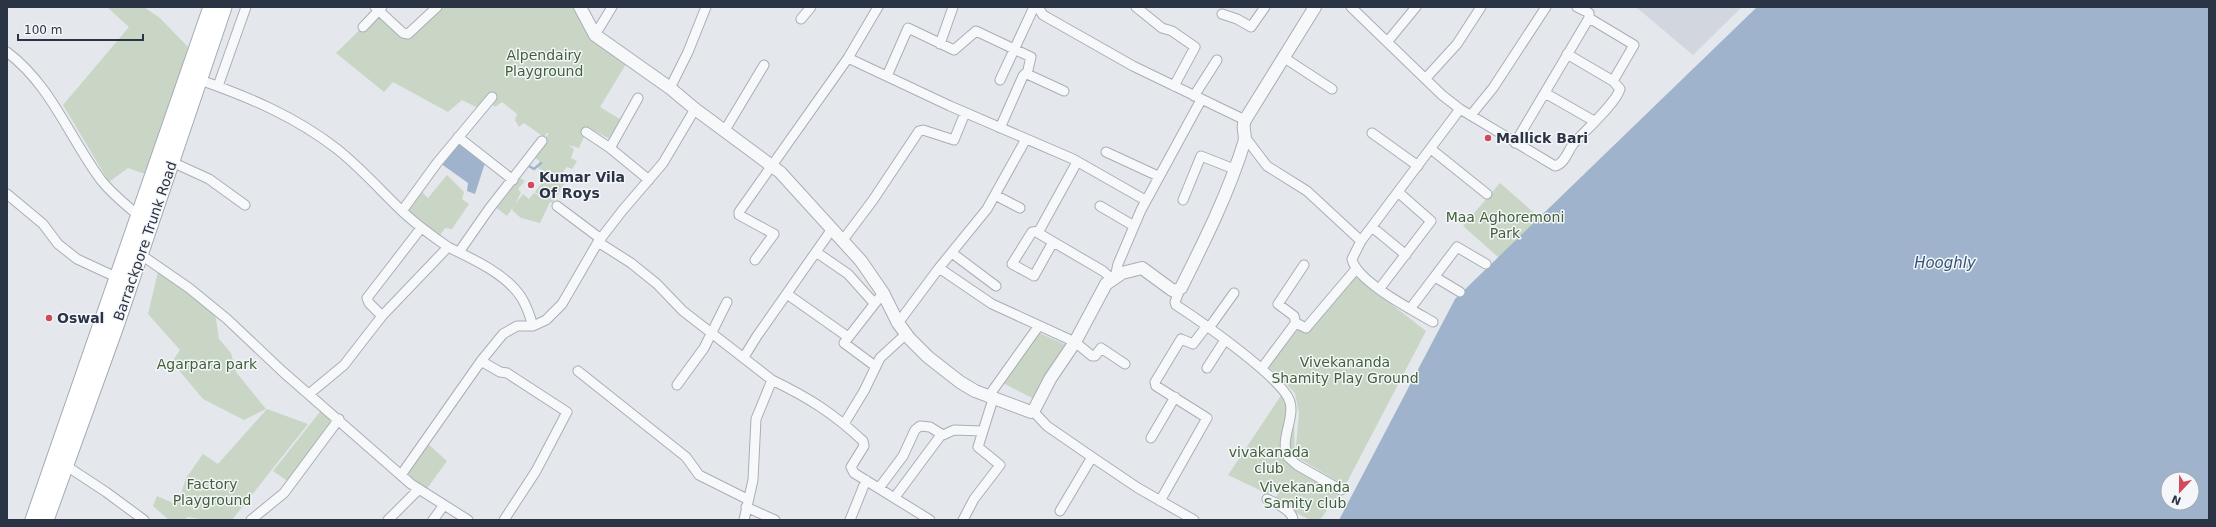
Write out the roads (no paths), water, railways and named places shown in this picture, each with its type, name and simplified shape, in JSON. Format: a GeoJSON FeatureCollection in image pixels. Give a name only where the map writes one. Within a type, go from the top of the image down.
{"type":"FeatureCollection","features":[{"type":"Feature","properties":{"kind":"main road","name":"Barrackpore Trunk Road"},"geometry":{"type":"LineString","coordinates":[[46,520],[134,251],[172,162],[200,80],[216,13]]}},
{"type":"Feature","properties":{"kind":"main road","name":"Barrackpore Trunk Road"},"geometry":{"type":"LineString","coordinates":[[32,520],[118,278],[134,251],[139,216],[216,13]]}},
{"type":"Feature","properties":{"kind":"street"},"geometry":{"type":"LineString","coordinates":[[218,86],[246,7]]}},
{"type":"Feature","properties":{"kind":"street"},"geometry":{"type":"LineString","coordinates":[[363,26],[378,8],[403,33],[408,34],[437,7]]}},
{"type":"Feature","properties":{"kind":"street"},"geometry":{"type":"LineString","coordinates":[[580,7],[595,35],[670,88],[695,109],[772,166],[862,260],[883,293],[898,324],[918,348],[944,370],[960,382],[990,398],[1033,411],[1047,426],[1188,519]]}},
{"type":"Feature","properties":{"kind":"street"},"geometry":{"type":"LineString","coordinates":[[595,35],[612,7]]}},
{"type":"Feature","properties":{"kind":"street"},"geometry":{"type":"LineString","coordinates":[[670,88],[688,52],[706,7]]}},
{"type":"Feature","properties":{"kind":"street"},"geometry":{"type":"LineString","coordinates":[[801,19],[811,7]]}},
{"type":"Feature","properties":{"kind":"street"},"geometry":{"type":"LineString","coordinates":[[755,260],[774,234],[738,213],[848,58],[878,7]]}},
{"type":"Feature","properties":{"kind":"street"},"geometry":{"type":"LineString","coordinates":[[940,44],[953,7]]}},
{"type":"Feature","properties":{"kind":"street"},"geometry":{"type":"LineString","coordinates":[[1000,80],[1034,7]]}},
{"type":"Feature","properties":{"kind":"street"},"geometry":{"type":"LineString","coordinates":[[1038,7],[1043,15],[1133,66],[1245,120]]}},
{"type":"Feature","properties":{"kind":"street"},"geometry":{"type":"LineString","coordinates":[[1136,7],[1162,28],[1175,32],[1194,47],[1174,86]]}},
{"type":"Feature","properties":{"kind":"street"},"geometry":{"type":"LineString","coordinates":[[1222,14],[1237,19],[1251,27],[1265,7]]}},
{"type":"Feature","properties":{"kind":"street"},"geometry":{"type":"LineString","coordinates":[[1315,7],[1245,120],[1243,127],[1245,137],[1267,166],[1308,191],[1361,241]]}},
{"type":"Feature","properties":{"kind":"street"},"geometry":{"type":"LineString","coordinates":[[1351,7],[1388,41],[1442,95],[1460,109],[1552,165],[1557,166],[1571,146],[1620,91],[1619,86],[1613,80],[1566,54]]}},
{"type":"Feature","properties":{"kind":"street"},"geometry":{"type":"LineString","coordinates":[[1388,41],[1416,7]]}},
{"type":"Feature","properties":{"kind":"street"},"geometry":{"type":"LineString","coordinates":[[1426,78],[1457,44],[1481,7]]}},
{"type":"Feature","properties":{"kind":"street"},"geometry":{"type":"LineString","coordinates":[[1471,115],[1493,88],[1546,7]]}},
{"type":"Feature","properties":{"kind":"street"},"geometry":{"type":"LineString","coordinates":[[1515,143],[1566,54],[1589,18],[1589,13],[1577,7]]}},
{"type":"Feature","properties":{"kind":"street"},"geometry":{"type":"LineString","coordinates":[[1589,18],[1634,45],[1613,80]]}},
{"type":"Feature","properties":{"kind":"street"},"geometry":{"type":"LineString","coordinates":[[887,76],[907,28],[940,44],[957,50],[976,31],[1032,58],[1000,128]]}},
{"type":"Feature","properties":{"kind":"street"},"geometry":{"type":"LineString","coordinates":[[7,52],[33,75],[47,93],[101,179],[113,194],[139,216]]}},
{"type":"Feature","properties":{"kind":"street"},"geometry":{"type":"LineString","coordinates":[[848,58],[965,113],[1077,162],[1145,200]]}},
{"type":"Feature","properties":{"kind":"street"},"geometry":{"type":"LineString","coordinates":[[1283,58],[1332,89]]}},
{"type":"Feature","properties":{"kind":"street"},"geometry":{"type":"LineString","coordinates":[[1114,278],[1119,260],[1145,200],[1217,60]]}},
{"type":"Feature","properties":{"kind":"street"},"geometry":{"type":"LineString","coordinates":[[725,130],[764,65]]}},
{"type":"Feature","properties":{"kind":"street"},"geometry":{"type":"LineString","coordinates":[[1026,73],[1064,91]]}},
{"type":"Feature","properties":{"kind":"street"},"geometry":{"type":"LineString","coordinates":[[200,80],[218,86],[283,114],[338,149],[421,228],[448,247],[495,273],[514,289],[527,307],[533,326]]}},
{"type":"Feature","properties":{"kind":"street"},"geometry":{"type":"LineString","coordinates":[[1545,93],[1594,121]]}},
{"type":"Feature","properties":{"kind":"street"},"geometry":{"type":"LineString","coordinates":[[402,211],[458,137],[492,97]]}},
{"type":"Feature","properties":{"kind":"street"},"geometry":{"type":"LineString","coordinates":[[610,148],[638,98]]}},
{"type":"Feature","properties":{"kind":"street"},"geometry":{"type":"LineString","coordinates":[[401,475],[481,361],[510,329],[517,326],[533,326],[546,320],[562,304],[600,240],[663,163],[695,109]]}},
{"type":"Feature","properties":{"kind":"street"},"geometry":{"type":"LineString","coordinates":[[1433,322],[1410,309],[1356,269],[1353,256],[1361,241],[1460,109]]}},
{"type":"Feature","properties":{"kind":"street"},"geometry":{"type":"LineString","coordinates":[[843,240],[873,200],[919,131],[923,130],[954,140],[965,113]]}},
{"type":"Feature","properties":{"kind":"street"},"geometry":{"type":"LineString","coordinates":[[586,132],[610,148],[649,180]]}},
{"type":"Feature","properties":{"kind":"street"},"geometry":{"type":"LineString","coordinates":[[1372,133],[1418,166]]}},
{"type":"Feature","properties":{"kind":"street"},"geometry":{"type":"LineString","coordinates":[[458,137],[513,180]]}},
{"type":"Feature","properties":{"kind":"street"},"geometry":{"type":"LineString","coordinates":[[1245,137],[1218,214],[1180,289],[1175,302],[1176,305],[1262,368],[1290,400],[1286,443],[1288,457],[1297,465],[1341,490]]}},
{"type":"Feature","properties":{"kind":"street"},"geometry":{"type":"LineString","coordinates":[[898,324],[939,268],[987,209],[1026,139]]}},
{"type":"Feature","properties":{"kind":"street"},"geometry":{"type":"LineString","coordinates":[[458,252],[489,209],[542,141]]}},
{"type":"Feature","properties":{"kind":"street"},"geometry":{"type":"LineString","coordinates":[[1431,149],[1487,194]]}},
{"type":"Feature","properties":{"kind":"street"},"geometry":{"type":"LineString","coordinates":[[1106,152],[1158,176]]}},
{"type":"Feature","properties":{"kind":"street"},"geometry":{"type":"LineString","coordinates":[[1183,200],[1201,156],[1234,169]]}},
{"type":"Feature","properties":{"kind":"street"},"geometry":{"type":"LineString","coordinates":[[172,162],[209,179],[245,205]]}},
{"type":"Feature","properties":{"kind":"street"},"geometry":{"type":"LineString","coordinates":[[1038,233],[1077,162]]}},
{"type":"Feature","properties":{"kind":"street"},"geometry":{"type":"LineString","coordinates":[[1380,288],[1432,220],[1398,192]]}},
{"type":"Feature","properties":{"kind":"street"},"geometry":{"type":"LineString","coordinates":[[7,194],[43,224],[58,244],[72,255],[118,278]]}},
{"type":"Feature","properties":{"kind":"street"},"geometry":{"type":"LineString","coordinates":[[995,195],[1020,208]]}},
{"type":"Feature","properties":{"kind":"street"},"geometry":{"type":"LineString","coordinates":[[557,206],[631,263],[711,334],[744,357],[772,380],[806,396],[844,424],[864,443],[851,469],[854,473],[930,520]]}},
{"type":"Feature","properties":{"kind":"street"},"geometry":{"type":"LineString","coordinates":[[1100,206],[1134,226]]}},
{"type":"Feature","properties":{"kind":"street"},"geometry":{"type":"LineString","coordinates":[[1372,227],[1406,255]]}},
{"type":"Feature","properties":{"kind":"street"},"geometry":{"type":"LineString","coordinates":[[382,316],[369,303],[367,298],[421,228]]}},
{"type":"Feature","properties":{"kind":"street"},"geometry":{"type":"LineString","coordinates":[[744,357],[832,229]]}},
{"type":"Feature","properties":{"kind":"street"},"geometry":{"type":"LineString","coordinates":[[1053,242],[1033,277],[1012,264],[1032,232],[1038,233],[1114,278]]}},
{"type":"Feature","properties":{"kind":"street"},"geometry":{"type":"LineString","coordinates":[[1410,309],[1458,246],[1486,264]]}},
{"type":"Feature","properties":{"kind":"street"},"geometry":{"type":"LineString","coordinates":[[310,394],[344,365],[382,316],[448,247]]}},
{"type":"Feature","properties":{"kind":"street"},"geometry":{"type":"LineString","coordinates":[[134,251],[195,292],[418,489],[468,520]]}},
{"type":"Feature","properties":{"kind":"street"},"geometry":{"type":"LineString","coordinates":[[816,252],[848,274],[874,303]]}},
{"type":"Feature","properties":{"kind":"street"},"geometry":{"type":"LineString","coordinates":[[952,253],[996,286]]}},
{"type":"Feature","properties":{"kind":"street"},"geometry":{"type":"LineString","coordinates":[[1296,324],[1294,316],[1278,304],[1304,265]]}},
{"type":"Feature","properties":{"kind":"street"},"geometry":{"type":"LineString","coordinates":[[939,268],[992,304],[1038,327],[1074,342],[1092,356],[1095,356],[1101,348],[1125,364]]}},
{"type":"Feature","properties":{"kind":"street"},"geometry":{"type":"LineString","coordinates":[[1033,411],[1050,379],[1074,342],[1102,289],[1114,278],[1127,272],[1145,269],[1172,290],[1180,289]]}},
{"type":"Feature","properties":{"kind":"street"},"geometry":{"type":"LineString","coordinates":[[1296,324],[1306,328],[1356,269]]}},
{"type":"Feature","properties":{"kind":"street"},"geometry":{"type":"LineString","coordinates":[[1435,277],[1460,292]]}},
{"type":"Feature","properties":{"kind":"street"},"geometry":{"type":"LineString","coordinates":[[875,366],[845,344],[874,303],[883,293]]}},
{"type":"Feature","properties":{"kind":"street"},"geometry":{"type":"LineString","coordinates":[[1160,501],[1207,420],[1206,416],[1156,386],[1155,382],[1181,339],[1193,344],[1208,328],[1234,293]]}},
{"type":"Feature","properties":{"kind":"street"},"geometry":{"type":"LineString","coordinates":[[787,294],[848,338]]}},
{"type":"Feature","properties":{"kind":"street"},"geometry":{"type":"LineString","coordinates":[[677,386],[699,357],[727,302]]}},
{"type":"Feature","properties":{"kind":"street"},"geometry":{"type":"LineString","coordinates":[[1262,368],[1277,346],[1296,324]]}},
{"type":"Feature","properties":{"kind":"street"},"geometry":{"type":"LineString","coordinates":[[963,520],[976,496],[1000,465],[978,448],[990,398],[1038,327]]}},
{"type":"Feature","properties":{"kind":"street"},"geometry":{"type":"LineString","coordinates":[[844,424],[864,391],[875,366],[888,349],[906,334]]}},
{"type":"Feature","properties":{"kind":"street"},"geometry":{"type":"LineString","coordinates":[[1207,368],[1225,340]]}},
{"type":"Feature","properties":{"kind":"street"},"geometry":{"type":"LineString","coordinates":[[481,361],[500,372],[507,373],[567,412],[536,471],[504,520]]}},
{"type":"Feature","properties":{"kind":"street"},"geometry":{"type":"LineString","coordinates":[[578,371],[686,457],[699,475],[775,520]]}},
{"type":"Feature","properties":{"kind":"street"},"geometry":{"type":"LineString","coordinates":[[744,520],[746,503],[754,472],[756,416],[772,380]]}},
{"type":"Feature","properties":{"kind":"street"},"geometry":{"type":"LineString","coordinates":[[1151,438],[1175,397]]}},
{"type":"Feature","properties":{"kind":"street"},"geometry":{"type":"LineString","coordinates":[[251,520],[284,493],[339,419]]}},
{"type":"Feature","properties":{"kind":"street"},"geometry":{"type":"LineString","coordinates":[[879,488],[903,456],[918,428],[930,427],[941,435]]}},
{"type":"Feature","properties":{"kind":"street"},"geometry":{"type":"LineString","coordinates":[[895,497],[941,435],[954,430],[982,431]]}},
{"type":"Feature","properties":{"kind":"street"},"geometry":{"type":"LineString","coordinates":[[1060,511],[1092,457]]}},
{"type":"Feature","properties":{"kind":"street"},"geometry":{"type":"LineString","coordinates":[[65,465],[106,492],[144,520]]}},
{"type":"Feature","properties":{"kind":"street"},"geometry":{"type":"LineString","coordinates":[[850,520],[866,480]]}},
{"type":"Feature","properties":{"kind":"street"},"geometry":{"type":"LineString","coordinates":[[388,520],[418,489]]}},
{"type":"Feature","properties":{"kind":"street"},"geometry":{"type":"LineString","coordinates":[[1267,499],[1285,509],[1292,515],[1293,520]]}},
{"type":"Feature","properties":{"kind":"street"},"geometry":{"type":"LineString","coordinates":[[433,520],[444,505]]}},
{"type":"Feature","properties":{"kind":"water","name":"Hooghly"},"geometry":{"type":"Polygon","coordinates":[[[1757,7],[2209,7],[2209,520],[1339,520],[1455,299],[1757,7]]]}},
{"type":"Feature","properties":{"kind":"water"},"geometry":{"type":"Polygon","coordinates":[[[459,140],[485,163],[475,194],[467,191],[468,183],[440,163],[459,140]]]}},
{"type":"Feature","properties":{"kind":"waterway"},"geometry":{"type":"LineString","coordinates":[[527,165],[534,169],[541,163]]}},
{"type":"Feature","properties":{"kind":"place","name":"Mallick Bari"},"geometry":{"type":"Point","coordinates":[1488,138]}},
{"type":"Feature","properties":{"kind":"place","name":"Kumar Vila Of Roys"},"geometry":{"type":"Point","coordinates":[531,185]}},
{"type":"Feature","properties":{"kind":"place","name":"Oswal"},"geometry":{"type":"Point","coordinates":[49,318]}},
{"type":"Feature","properties":{"kind":"park label","name":"Alpendairy Playground"},"geometry":{"type":"Point","coordinates":[544,64]}},
{"type":"Feature","properties":{"kind":"park label","name":"Maa Aghoremoni Park"},"geometry":{"type":"Point","coordinates":[1505,226]}},
{"type":"Feature","properties":{"kind":"park label","name":"Agarpara park"},"geometry":{"type":"Point","coordinates":[207,364]}},
{"type":"Feature","properties":{"kind":"park label","name":"Vivekananda Shamity Play Ground"},"geometry":{"type":"Point","coordinates":[1345,370]}},
{"type":"Feature","properties":{"kind":"park label","name":"vivakanada club"},"geometry":{"type":"Point","coordinates":[1269,460]}},
{"type":"Feature","properties":{"kind":"park label","name":"Factory Playground"},"geometry":{"type":"Point","coordinates":[212,492]}},
{"type":"Feature","properties":{"kind":"park label","name":"Vivekananda Samity club"},"geometry":{"type":"Point","coordinates":[1305,496]}}]}
